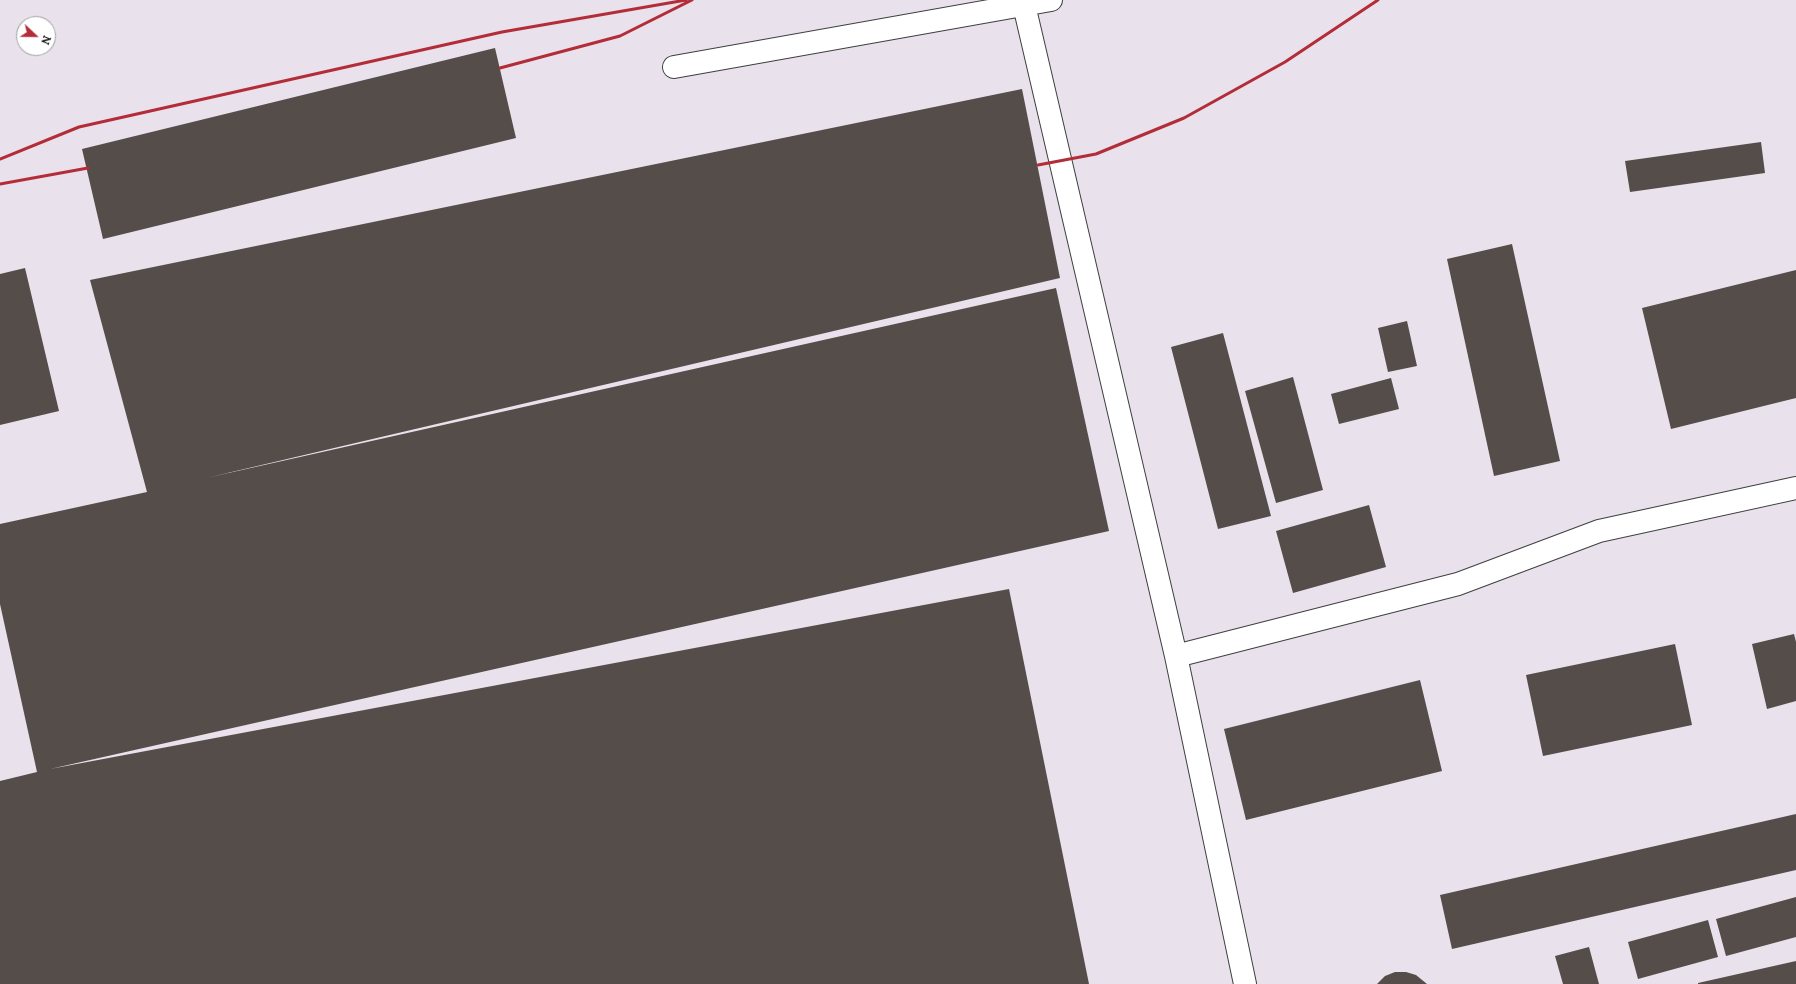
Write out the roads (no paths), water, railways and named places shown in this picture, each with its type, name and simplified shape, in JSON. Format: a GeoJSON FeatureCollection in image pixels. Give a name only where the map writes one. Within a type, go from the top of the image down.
{"type":"FeatureCollection","features":[{"type":"Feature","properties":{"kind":"lane"},"geometry":{"type":"LineString","coordinates":[[674,68],[1051,0]]}},
{"type":"Feature","properties":{"kind":"lane"},"geometry":{"type":"LineString","coordinates":[[1024,5],[1176,656],[1246,984]]}},
{"type":"Feature","properties":{"kind":"lane"},"geometry":{"type":"LineString","coordinates":[[1176,656],[1458,584],[1599,531],[1796,488]]}},
{"type":"Feature","properties":{"kind":"railway"},"geometry":{"type":"LineString","coordinates":[[0,159],[79,127],[502,32],[686,0]]}},
{"type":"Feature","properties":{"kind":"railway"},"geometry":{"type":"LineString","coordinates":[[500,68],[620,36],[692,0]]}},
{"type":"Feature","properties":{"kind":"railway"},"geometry":{"type":"LineString","coordinates":[[1038,165],[1096,154],[1184,118],[1285,62],[1378,0]]}},
{"type":"Feature","properties":{"kind":"railway"},"geometry":{"type":"LineString","coordinates":[[0,184],[88,168]]}}]}
